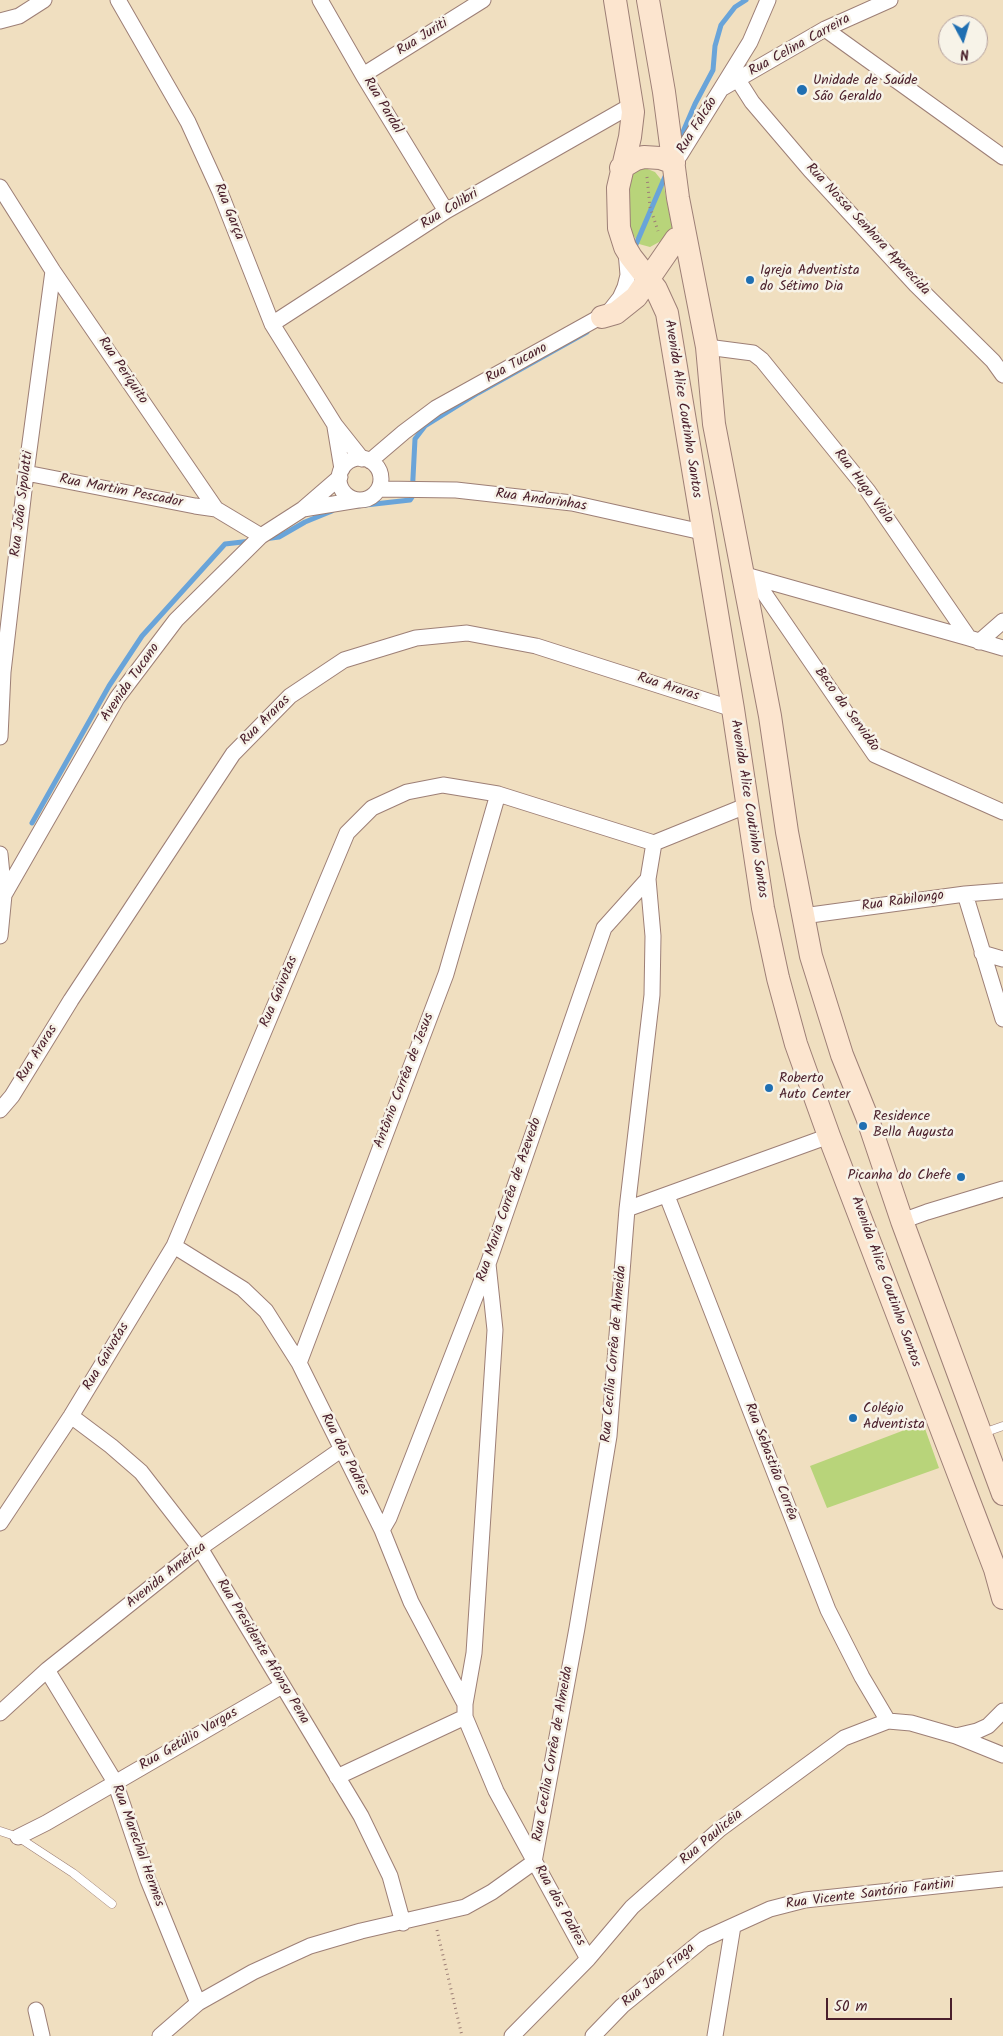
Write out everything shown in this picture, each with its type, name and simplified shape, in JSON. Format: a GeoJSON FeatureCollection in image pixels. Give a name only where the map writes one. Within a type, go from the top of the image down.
{"type":"FeatureCollection","features":[{"type":"Feature","properties":{"kind":"main road","name":"Avenida Alice Coutinho Santos"},"geometry":{"type":"LineString","coordinates":[[615,0],[632,104],[630,138],[618,188],[618,218],[625,247],[660,297],[666,313],[733,709],[763,908],[785,1008],[805,1078],[829,1136],[1003,1598]]}},
{"type":"Feature","properties":{"kind":"main road"},"geometry":{"type":"LineString","coordinates":[[648,0],[674,162],[675,239],[706,347],[714,424],[748,576],[787,832],[803,916],[820,988],[842,1054],[867,1117],[902,1221],[1003,1494]]}},
{"type":"Feature","properties":{"kind":"main road"},"geometry":{"type":"LineString","coordinates":[[622,168],[636,159],[648,157],[674,162]]}},
{"type":"Feature","properties":{"kind":"main road"},"geometry":{"type":"LineString","coordinates":[[625,247],[640,253],[654,252],[675,239]]}},
{"type":"Feature","properties":{"kind":"main road"},"geometry":{"type":"LineString","coordinates":[[612,314],[636,297],[675,239]]}},
{"type":"Feature","properties":{"kind":"main road"},"geometry":{"type":"LineString","coordinates":[[612,314],[630,306],[647,305],[666,313]]}},
{"type":"Feature","properties":{"kind":"street"},"geometry":{"type":"LineString","coordinates":[[0,21],[20,16],[44,0]]}},
{"type":"Feature","properties":{"kind":"street","name":"Rua Garça"},"geometry":{"type":"LineString","coordinates":[[118,0],[188,122],[220,192],[272,324],[335,425],[366,460]]}},
{"type":"Feature","properties":{"kind":"street","name":"Rua Pardal"},"geometry":{"type":"LineString","coordinates":[[320,0],[363,75],[446,211]]}},
{"type":"Feature","properties":{"kind":"street","name":"Rua Juriti"},"geometry":{"type":"LineString","coordinates":[[363,75],[469,4],[483,0]]}},
{"type":"Feature","properties":{"kind":"street","name":"Rua Falcão"},"geometry":{"type":"LineString","coordinates":[[674,162],[750,42],[768,0]]}},
{"type":"Feature","properties":{"kind":"street","name":"Rua Celina Carreira"},"geometry":{"type":"LineString","coordinates":[[738,80],[826,29],[890,0]]}},
{"type":"Feature","properties":{"kind":"street"},"geometry":{"type":"LineString","coordinates":[[826,29],[1003,157]]}},
{"type":"Feature","properties":{"kind":"street","name":"Rua Falcão"},"geometry":{"type":"LineString","coordinates":[[721,89],[738,80]]}},
{"type":"Feature","properties":{"kind":"street","name":"Rua Nossa Senhora Aparecida"},"geometry":{"type":"LineString","coordinates":[[738,80],[752,102],[810,170],[916,285],[998,363],[1003,375]]}},
{"type":"Feature","properties":{"kind":"street","name":"Rua Colibri"},"geometry":{"type":"LineString","coordinates":[[272,324],[446,211],[632,104]]}},
{"type":"Feature","properties":{"kind":"street","name":"Rua Periquito"},"geometry":{"type":"LineString","coordinates":[[0,187],[53,271],[216,509],[261,536]]}},
{"type":"Feature","properties":{"kind":"street","name":"Rua Tucano"},"geometry":{"type":"LineString","coordinates":[[366,460],[436,408],[612,314],[625,287],[628,275],[625,247]]}},
{"type":"Feature","properties":{"kind":"street","name":"Rua João Sipolatti"},"geometry":{"type":"LineString","coordinates":[[0,737],[3,672],[26,473],[53,271]]}},
{"type":"Feature","properties":{"kind":"street","name":"Rua Hugo Viola"},"geometry":{"type":"LineString","coordinates":[[706,347],[753,353],[762,360],[868,491],[974,640]]}},
{"type":"Feature","properties":{"kind":"street","name":"Rua Garça"},"geometry":{"type":"LineString","coordinates":[[335,425],[341,473]]}},
{"type":"Feature","properties":{"kind":"street"},"geometry":{"type":"LineString","coordinates":[[366,460],[380,473],[381,482],[379,489],[366,499],[358,500],[344,493],[340,486],[341,473],[347,463],[366,460]]}},
{"type":"Feature","properties":{"kind":"street","name":"Rua Martim Pescador"},"geometry":{"type":"LineString","coordinates":[[26,473],[216,509]]}},
{"type":"Feature","properties":{"kind":"street","name":"Avenida Tucano"},"geometry":{"type":"LineString","coordinates":[[4,895],[117,698],[176,620],[261,536],[303,509],[341,473]]}},
{"type":"Feature","properties":{"kind":"street","name":"Rua Andorinhas"},"geometry":{"type":"LineString","coordinates":[[379,489],[456,490],[572,503],[702,532]]}},
{"type":"Feature","properties":{"kind":"street","name":"Avenida Tucano"},"geometry":{"type":"LineString","coordinates":[[303,509],[358,500]]}},
{"type":"Feature","properties":{"kind":"street"},"geometry":{"type":"LineString","coordinates":[[748,576],[1003,648]]}},
{"type":"Feature","properties":{"kind":"street","name":"Beco da Servidão"},"geometry":{"type":"LineString","coordinates":[[748,576],[875,755],[1003,812]]}},
{"type":"Feature","properties":{"kind":"street"},"geometry":{"type":"LineString","coordinates":[[974,640],[1003,621]]}},
{"type":"Feature","properties":{"kind":"street","name":"Rua Araras"},"geometry":{"type":"LineString","coordinates":[[0,1110],[12,1096],[71,1000],[233,754],[290,696],[344,660],[416,638],[467,633],[536,646],[733,709]]}},
{"type":"Feature","properties":{"kind":"street","name":"Rua Gaivotas"},"geometry":{"type":"LineString","coordinates":[[0,1524],[71,1416],[174,1246],[347,833],[372,808],[407,792],[443,785],[498,794],[654,843]]}},
{"type":"Feature","properties":{"kind":"street","name":"Antônio Corrêa de Jesus"},"geometry":{"type":"LineString","coordinates":[[299,1363],[446,974],[498,794]]}},
{"type":"Feature","properties":{"kind":"street"},"geometry":{"type":"LineString","coordinates":[[654,843],[748,805]]}},
{"type":"Feature","properties":{"kind":"street","name":"Rua Cecília Corrêa de Almeida"},"geometry":{"type":"LineString","coordinates":[[534,1862],[577,1628],[609,1436],[627,1209],[652,995],[653,936],[648,879],[654,843]]}},
{"type":"Feature","properties":{"kind":"street"},"geometry":{"type":"LineString","coordinates":[[0,854],[4,895],[0,936]]}},
{"type":"Feature","properties":{"kind":"street","name":"Rua Maria Corrêa de Azevedo"},"geometry":{"type":"LineString","coordinates":[[382,1530],[488,1264],[604,928],[648,879]]}},
{"type":"Feature","properties":{"kind":"street","name":"Rua Rabilongo"},"geometry":{"type":"LineString","coordinates":[[803,916],[965,894],[1003,891]]}},
{"type":"Feature","properties":{"kind":"street"},"geometry":{"type":"LineString","coordinates":[[965,894],[1003,1019]]}},
{"type":"Feature","properties":{"kind":"street"},"geometry":{"type":"LineString","coordinates":[[982,953],[1003,959]]}},
{"type":"Feature","properties":{"kind":"street"},"geometry":{"type":"LineString","coordinates":[[627,1209],[829,1136]]}},
{"type":"Feature","properties":{"kind":"street"},"geometry":{"type":"LineString","coordinates":[[902,1221],[1003,1189]]}},
{"type":"Feature","properties":{"kind":"street","name":"Rua Sebastião Corrêa"},"geometry":{"type":"LineString","coordinates":[[667,1196],[828,1610],[862,1677],[888,1721]]}},
{"type":"Feature","properties":{"kind":"street","name":"Rua dos Padres"},"geometry":{"type":"LineString","coordinates":[[174,1246],[243,1289],[266,1311],[299,1363],[382,1530],[412,1602],[465,1711],[496,1791],[588,1959]]}},
{"type":"Feature","properties":{"kind":"street"},"geometry":{"type":"LineString","coordinates":[[337,1777],[465,1711],[474,1653],[495,1330],[488,1264]]}},
{"type":"Feature","properties":{"kind":"street","name":"Rua Presidente Afonso Pena"},"geometry":{"type":"LineString","coordinates":[[71,1416],[111,1446],[141,1472],[200,1548],[361,1816],[390,1876],[403,1923]]}},
{"type":"Feature","properties":{"kind":"street","name":"Avenida América"},"geometry":{"type":"LineString","coordinates":[[0,1713],[48,1670],[200,1548],[342,1449]]}},
{"type":"Feature","properties":{"kind":"street","name":"Rua Marechal Hermes"},"geometry":{"type":"LineString","coordinates":[[48,1670],[115,1782],[148,1880],[198,2003]]}},
{"type":"Feature","properties":{"kind":"street","name":"Rua Getúlio Vargas"},"geometry":{"type":"LineString","coordinates":[[18,1837],[46,1823],[282,1686]]}},
{"type":"Feature","properties":{"kind":"street"},"geometry":{"type":"LineString","coordinates":[[956,1736],[988,1726],[1003,1711]]}},
{"type":"Feature","properties":{"kind":"street","name":"Rua Paulicéia"},"geometry":{"type":"LineString","coordinates":[[512,2036],[588,1959],[632,1907],[720,1829],[844,1738],[888,1721],[919,1725],[956,1736],[1003,1755]]}},
{"type":"Feature","properties":{"kind":"street"},"geometry":{"type":"LineString","coordinates":[[160,2036],[198,2003],[253,1972],[310,1946],[361,1931],[434,1916],[465,1907],[492,1892],[534,1862]]}},
{"type":"Feature","properties":{"kind":"street","name":"Rua Vicente Santório Fantini"},"geometry":{"type":"LineString","coordinates":[[733,1926],[770,1909],[805,1900],[1003,1879]]}},
{"type":"Feature","properties":{"kind":"street"},"geometry":{"type":"LineString","coordinates":[[715,2036],[733,1926]]}},
{"type":"Feature","properties":{"kind":"street","name":"Rua João Fraga"},"geometry":{"type":"LineString","coordinates":[[592,2036],[622,2006],[686,1952],[704,1939],[733,1926]]}},
{"type":"Feature","properties":{"kind":"street"},"geometry":{"type":"LineString","coordinates":[[36,2010],[42,2036]]}},
{"type":"Feature","properties":{"kind":"lane"},"geometry":{"type":"LineString","coordinates":[[981,1434],[1003,1426]]}},
{"type":"Feature","properties":{"kind":"lane"},"geometry":{"type":"LineString","coordinates":[[0,1831],[18,1837],[73,1873],[112,1904]]}},
{"type":"Feature","properties":{"kind":"path"},"geometry":{"type":"LineString","coordinates":[[648,157],[647,190],[654,222],[675,239]]}},
{"type":"Feature","properties":{"kind":"path"},"geometry":{"type":"LineString","coordinates":[[434,1916],[462,2036]]}},
{"type":"Feature","properties":{"kind":"green space"},"geometry":{"type":"Polygon","coordinates":[[[645,168],[655,172],[663,182],[672,227],[672,231],[661,241],[650,247],[639,244],[628,227],[627,186],[634,172],[645,168]]]}},
{"type":"Feature","properties":{"kind":"green space"},"geometry":{"type":"Polygon","coordinates":[[[923,1423],[939,1468],[827,1508],[810,1466],[923,1423]]]}},
{"type":"Feature","properties":{"kind":"waterway"},"geometry":{"type":"LineString","coordinates":[[679,141],[695,104],[713,70],[715,46],[721,25],[735,7],[746,0]]}},
{"type":"Feature","properties":{"kind":"waterway"},"geometry":{"type":"LineString","coordinates":[[634,249],[667,172]]}},
{"type":"Feature","properties":{"kind":"waterway"},"geometry":{"type":"LineString","coordinates":[[357,506],[410,500],[412,497],[415,439],[425,426],[478,393],[587,332]]}},
{"type":"Feature","properties":{"kind":"waterway"},"geometry":{"type":"LineString","coordinates":[[264,539],[279,537],[305,522],[332,511]]}},
{"type":"Feature","properties":{"kind":"waterway"},"geometry":{"type":"LineString","coordinates":[[32,823],[109,686],[142,636],[225,544],[251,541]]}},
{"type":"Feature","properties":{"kind":"place","name":"Unidade de Saúde São Geraldo"},"geometry":{"type":"Point","coordinates":[802,90]}},
{"type":"Feature","properties":{"kind":"place","name":"Igreja Adventista do Sétimo Dia"},"geometry":{"type":"Point","coordinates":[750,280]}},
{"type":"Feature","properties":{"kind":"place","name":"Roberto Auto Center"},"geometry":{"type":"Point","coordinates":[769,1088]}},
{"type":"Feature","properties":{"kind":"place","name":"Residence Bella Augusta"},"geometry":{"type":"Point","coordinates":[863,1126]}},
{"type":"Feature","properties":{"kind":"place","name":"Picanha do Chefe"},"geometry":{"type":"Point","coordinates":[961,1177]}},
{"type":"Feature","properties":{"kind":"place","name":"Colégio Adventista"},"geometry":{"type":"Point","coordinates":[853,1418]}}]}
